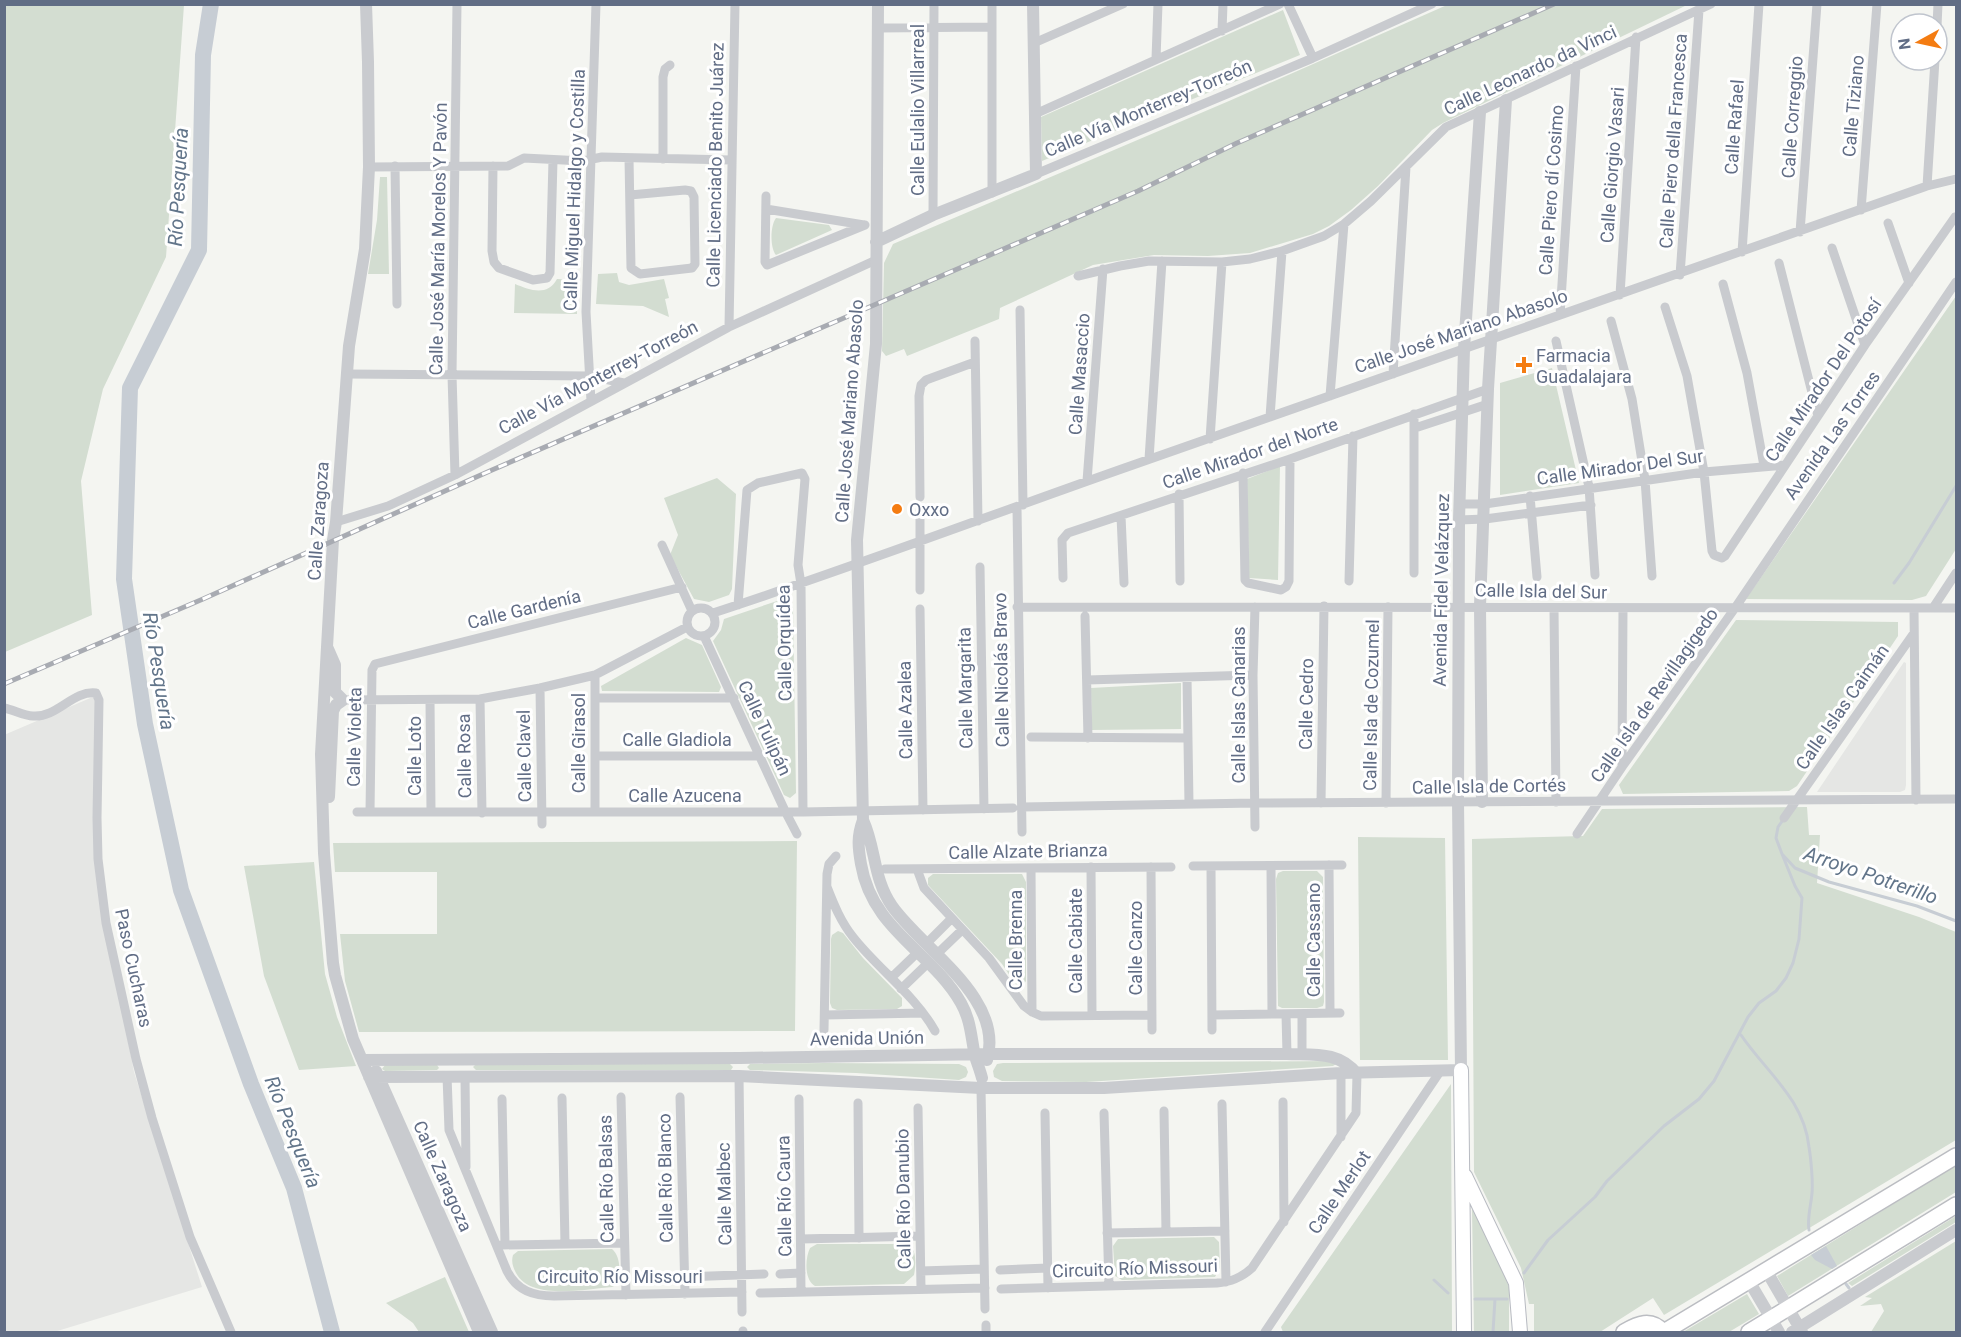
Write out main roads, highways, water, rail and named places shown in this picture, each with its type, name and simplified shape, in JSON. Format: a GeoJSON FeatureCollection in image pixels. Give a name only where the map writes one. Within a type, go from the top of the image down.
{"type":"FeatureCollection","features":[{"type":"Feature","properties":{"kind":"main road"},"geometry":{"type":"LineString","coordinates":[[1461,1070],[1464,1332]]}},
{"type":"Feature","properties":{"kind":"main road"},"geometry":{"type":"LineString","coordinates":[[1624,1332],[1647,1323],[1663,1332],[1956,1156]]}},
{"type":"Feature","properties":{"kind":"main road"},"geometry":{"type":"LineString","coordinates":[[1462,1171],[1506,1258],[1516,1283],[1520,1332]]}},
{"type":"Feature","properties":{"kind":"main road"},"geometry":{"type":"LineString","coordinates":[[1749,1332],[1775,1326],[1788,1309],[1956,1205]]}},
{"type":"Feature","properties":{"kind":"waterway","name":"Río Pesquería"},"geometry":{"type":"LineString","coordinates":[[211,4],[203,55],[199,250],[130,388],[124,579],[145,724],[181,890],[251,1084],[294,1188],[332,1332]]}},
{"type":"Feature","properties":{"kind":"waterway","name":"Arroyo Potrerillo"},"geometry":{"type":"LineString","coordinates":[[1894,583],[1909,563],[1956,486]]}},
{"type":"Feature","properties":{"kind":"waterway","name":"Arroyo Potrerillo"},"geometry":{"type":"LineString","coordinates":[[1783,820],[1778,827],[1776,838],[1782,854],[1795,868],[1829,882],[1917,906],[1956,921]]}},
{"type":"Feature","properties":{"kind":"waterway"},"geometry":{"type":"LineString","coordinates":[[1524,1273],[1548,1240],[1595,1197],[1607,1181],[1664,1126],[1699,1099],[1714,1081],[1748,1017],[1759,1003],[1776,991],[1786,978],[1793,963],[1799,939],[1802,898],[1782,854]]}},
{"type":"Feature","properties":{"kind":"waterway"},"geometry":{"type":"LineString","coordinates":[[1741,1035],[1792,1100],[1806,1130],[1812,1183],[1809,1230]]}},
{"type":"Feature","properties":{"kind":"waterway"},"geometry":{"type":"LineString","coordinates":[[1434,1280],[1448,1293]]}},
{"type":"Feature","properties":{"kind":"waterway"},"geometry":{"type":"LineString","coordinates":[[1846,1284],[1849,1288]]}},
{"type":"Feature","properties":{"kind":"waterway"},"geometry":{"type":"LineString","coordinates":[[1475,1299],[1507,1299]]}},
{"type":"Feature","properties":{"kind":"waterway"},"geometry":{"type":"LineString","coordinates":[[1493,1332],[1495,1299]]}},
{"type":"Feature","properties":{"kind":"railway"},"geometry":{"type":"LineString","coordinates":[[4,684],[1138,191],[1237,143],[1554,4]]}},
{"type":"Feature","properties":{"kind":"place","name":"Farmacia Guadalajara"},"geometry":{"type":"Point","coordinates":[1524,365]}},
{"type":"Feature","properties":{"kind":"place","name":"Oxxo"},"geometry":{"type":"Point","coordinates":[897,509]}}]}
